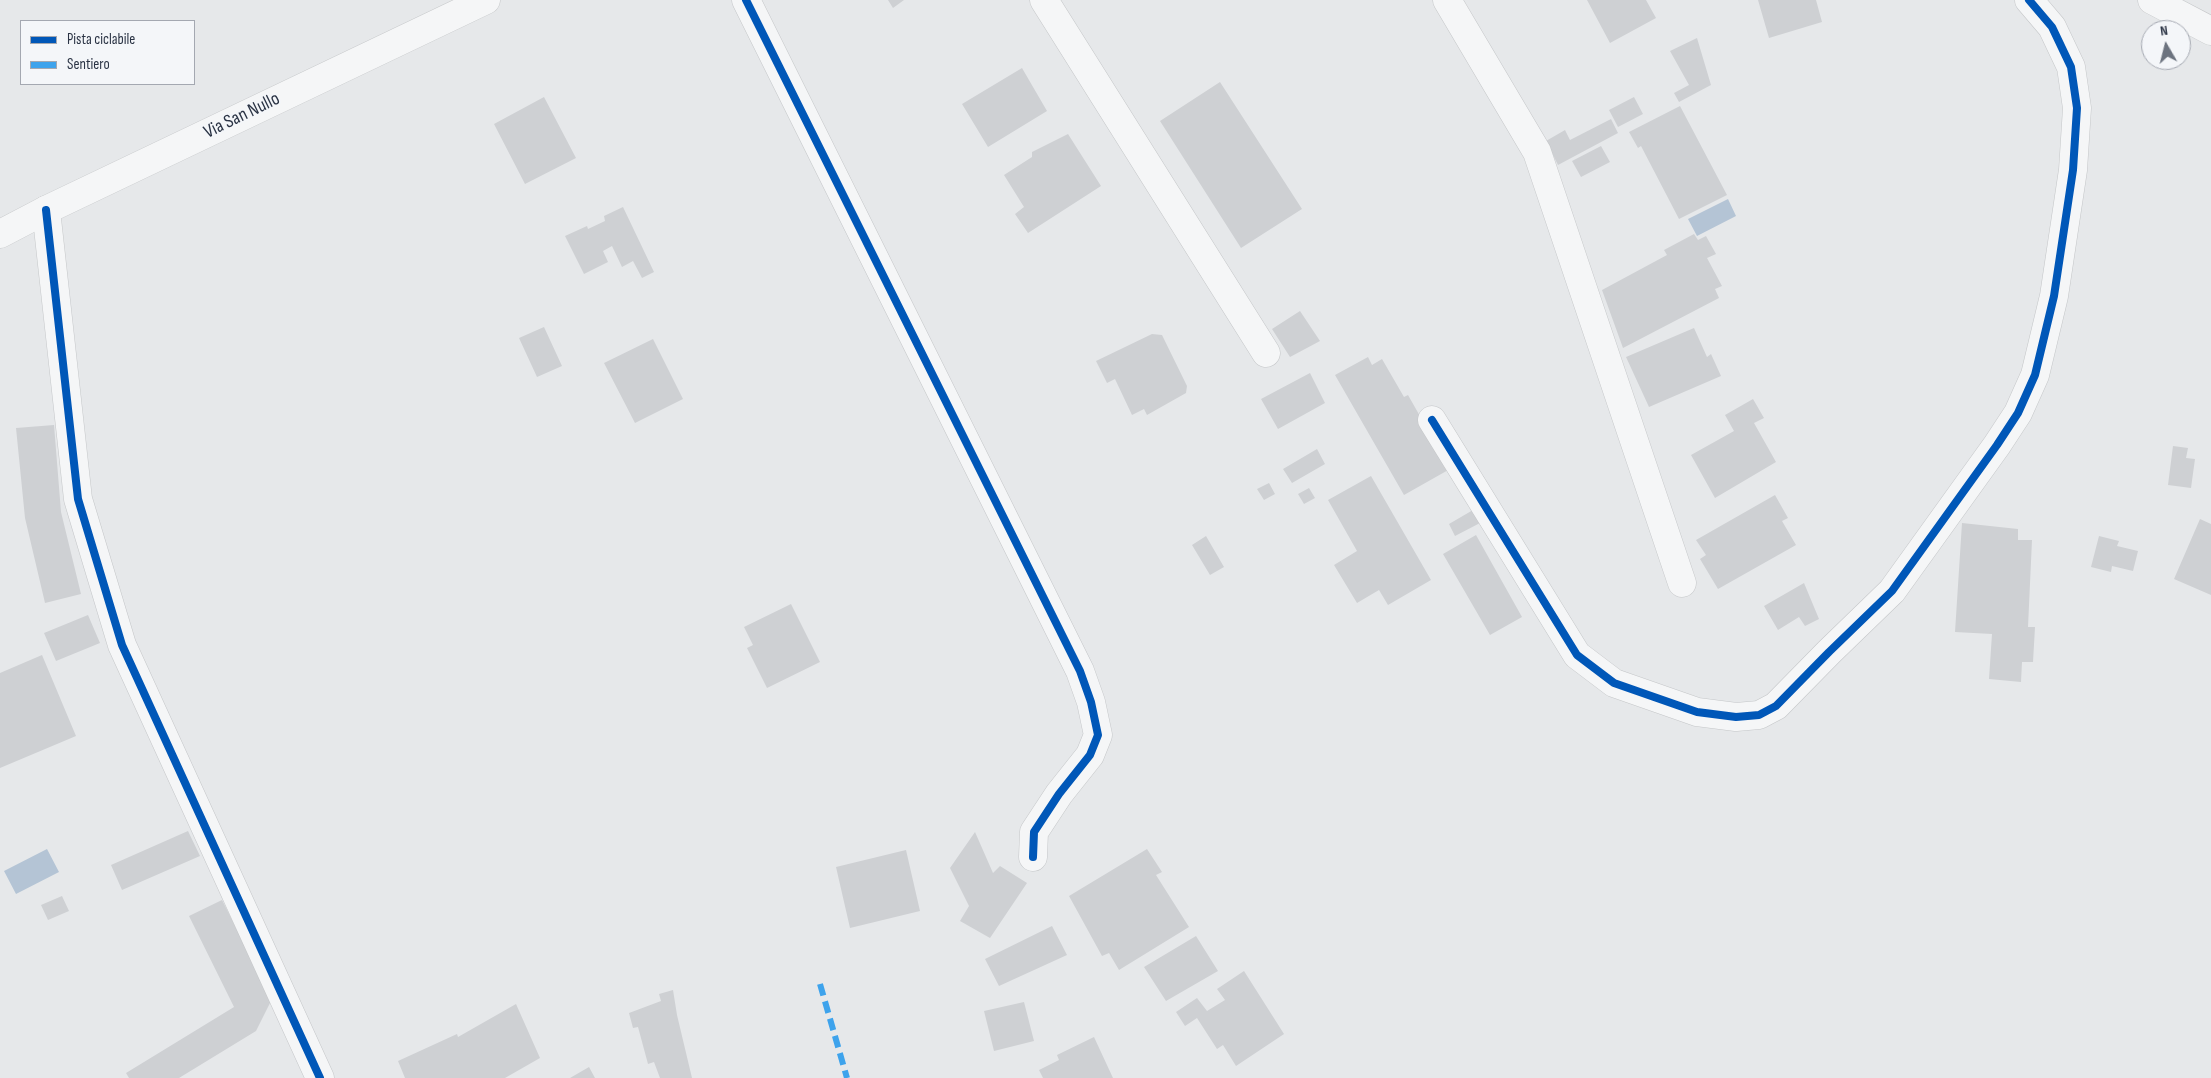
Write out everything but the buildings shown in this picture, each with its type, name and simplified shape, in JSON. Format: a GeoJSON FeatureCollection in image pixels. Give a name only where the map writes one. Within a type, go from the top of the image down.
{"type":"FeatureCollection","features":[{"type":"Feature","properties":{"kind":"street","name":"Via San Nullo"},"geometry":{"type":"LineString","coordinates":[[0,234],[46,210],[486,0]]}},
{"type":"Feature","properties":{"kind":"street"},"geometry":{"type":"LineString","coordinates":[[746,0],[1080,671],[1091,702],[1098,735],[1090,755],[1059,794],[1034,832],[1033,857]]}},
{"type":"Feature","properties":{"kind":"street"},"geometry":{"type":"LineString","coordinates":[[1044,0],[1266,353]]}},
{"type":"Feature","properties":{"kind":"street"},"geometry":{"type":"LineString","coordinates":[[1447,0],[1537,152],[1682,583]]}},
{"type":"Feature","properties":{"kind":"street"},"geometry":{"type":"LineString","coordinates":[[1432,420],[1577,655],[1614,684],[1697,712],[1736,717],[1759,715],[1776,706],[1892,592],[1997,446],[2018,413],[2035,375],[2054,296],[2070,189],[2077,108],[2071,67],[2052,27],[2029,0]]}},
{"type":"Feature","properties":{"kind":"street"},"geometry":{"type":"LineString","coordinates":[[2152,0],[2211,31]]}},
{"type":"Feature","properties":{"kind":"street"},"geometry":{"type":"LineString","coordinates":[[46,210],[78,498],[122,645],[320,1078]]}},
{"type":"Feature","properties":{"kind":"water"},"geometry":{"type":"Polygon","coordinates":[[[1728,199],[1736,216],[1697,236],[1688,219],[1728,199]]]}},
{"type":"Feature","properties":{"kind":"water"},"geometry":{"type":"Polygon","coordinates":[[[47,849],[59,872],[16,894],[4,871],[47,849]]]}},
{"type":"Feature","properties":{"kind":"marked path"},"geometry":{"type":"LineString","coordinates":[[820,984],[847,1078]]}},
{"type":"Feature","properties":{"kind":"cycle path"},"geometry":{"type":"LineString","coordinates":[[746,0],[1080,671],[1091,702],[1098,735],[1090,755],[1059,794],[1034,832],[1033,857]]}},
{"type":"Feature","properties":{"kind":"cycle path"},"geometry":{"type":"LineString","coordinates":[[1432,420],[1577,655],[1614,683],[1697,712],[1736,717],[1759,715],[1776,706],[1892,591],[1997,445],[2018,413],[2035,375],[2054,296],[2073,170],[2077,108],[2071,67],[2052,27],[2029,0]]}},
{"type":"Feature","properties":{"kind":"cycle path"},"geometry":{"type":"LineString","coordinates":[[46,210],[78,499],[122,645],[320,1078]]}}]}
